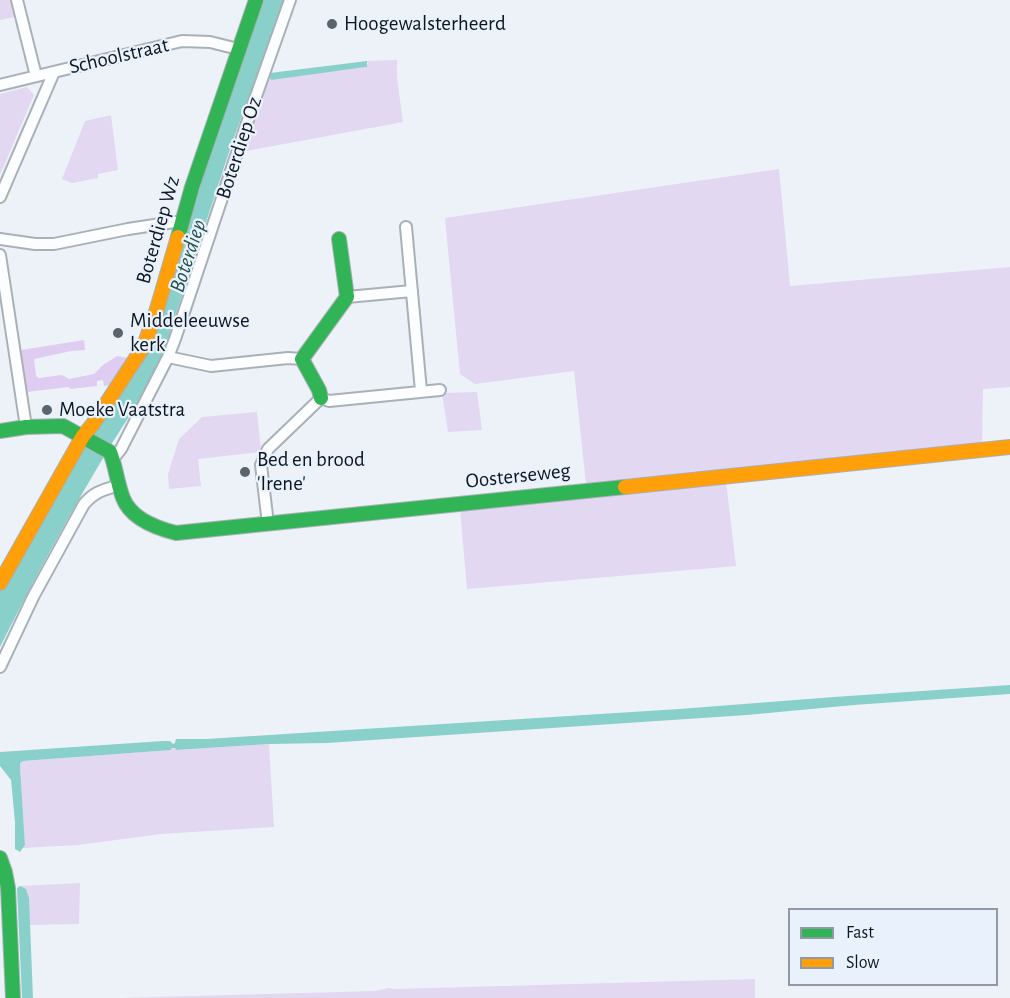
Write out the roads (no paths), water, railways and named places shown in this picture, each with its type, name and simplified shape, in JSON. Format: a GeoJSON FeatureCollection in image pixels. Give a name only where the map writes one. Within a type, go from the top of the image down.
{"type":"FeatureCollection","features":[{"type":"Feature","properties":{"kind":"street"},"geometry":{"type":"LineString","coordinates":[[17,0],[36,76]]}},
{"type":"Feature","properties":{"kind":"street","name":"Boterdiep Wz"},"geometry":{"type":"LineString","coordinates":[[0,583],[85,437],[144,346],[192,187],[256,0]]}},
{"type":"Feature","properties":{"kind":"street","name":"Boterdiep Oz"},"geometry":{"type":"LineString","coordinates":[[112,455],[121,449],[168,357],[290,0]]}},
{"type":"Feature","properties":{"kind":"street","name":"Schoolstraat"},"geometry":{"type":"LineString","coordinates":[[0,85],[182,41],[210,42],[238,49]]}},
{"type":"Feature","properties":{"kind":"street"},"geometry":{"type":"LineString","coordinates":[[0,197],[54,72]]}},
{"type":"Feature","properties":{"kind":"street"},"geometry":{"type":"LineString","coordinates":[[0,239],[54,244],[128,229],[181,223]]}},
{"type":"Feature","properties":{"kind":"street"},"geometry":{"type":"LineString","coordinates":[[406,227],[421,392]]}},
{"type":"Feature","properties":{"kind":"street"},"geometry":{"type":"LineString","coordinates":[[302,359],[347,297],[339,239]]}},
{"type":"Feature","properties":{"kind":"street"},"geometry":{"type":"LineString","coordinates":[[0,255],[26,427]]}},
{"type":"Feature","properties":{"kind":"street"},"geometry":{"type":"LineString","coordinates":[[347,297],[412,291]]}},
{"type":"Feature","properties":{"kind":"street"},"geometry":{"type":"LineString","coordinates":[[168,357],[211,366],[288,358],[302,359]]}},
{"type":"Feature","properties":{"kind":"street"},"geometry":{"type":"LineString","coordinates":[[302,359],[321,398]]}},
{"type":"Feature","properties":{"kind":"street"},"geometry":{"type":"LineString","coordinates":[[321,398],[329,401],[440,390]]}},
{"type":"Feature","properties":{"kind":"street"},"geometry":{"type":"LineString","coordinates":[[268,524],[261,465],[268,449],[321,398]]}},
{"type":"Feature","properties":{"kind":"street"},"geometry":{"type":"LineString","coordinates":[[0,431],[26,427],[63,426],[112,455]]}},
{"type":"Feature","properties":{"kind":"street","name":"Oosterseweg"},"geometry":{"type":"LineString","coordinates":[[112,455],[126,506],[131,512],[161,530],[176,533],[1010,447]]}},
{"type":"Feature","properties":{"kind":"street"},"geometry":{"type":"LineString","coordinates":[[0,667],[33,597],[84,504],[91,496],[119,485]]}},
{"type":"Feature","properties":{"kind":"street"},"geometry":{"type":"LineString","coordinates":[[0,858],[8,888],[13,998]]}},
{"type":"Feature","properties":{"kind":"water","name":"Boterdiep"},"geometry":{"type":"Polygon","coordinates":[[[260,0],[284,0],[231,146],[161,361],[146,390],[67,520],[0,647],[0,591],[18,556],[85,448],[93,441],[95,431],[137,363],[260,0]]]}},
{"type":"Feature","properties":{"kind":"water"},"geometry":{"type":"Polygon","coordinates":[[[367,61],[367,67],[271,80],[270,78],[270,73],[367,61]]]}},
{"type":"Feature","properties":{"kind":"water"},"geometry":{"type":"Polygon","coordinates":[[[1010,685],[1010,694],[747,715],[327,743],[176,750],[171,748],[171,750],[23,761],[20,766],[25,845],[20,852],[15,849],[11,780],[0,766],[0,752],[163,741],[170,741],[173,744],[176,739],[679,709],[1010,685]]]}},
{"type":"Feature","properties":{"kind":"water"},"geometry":{"type":"Polygon","coordinates":[[[20,886],[26,889],[29,898],[33,998],[22,998],[17,888],[20,886]]]}},
{"type":"Feature","properties":{"kind":"place","name":"Hoogewalsterheerd"},"geometry":{"type":"Point","coordinates":[332,24]}},
{"type":"Feature","properties":{"kind":"place","name":"Middeleeuwse kerk"},"geometry":{"type":"Point","coordinates":[118,333]}},
{"type":"Feature","properties":{"kind":"place","name":"Moeke Vaatstra"},"geometry":{"type":"Point","coordinates":[47,410]}},
{"type":"Feature","properties":{"kind":"place","name":"Bed en brood 'Irene'"},"geometry":{"type":"Point","coordinates":[245,472]}}]}
